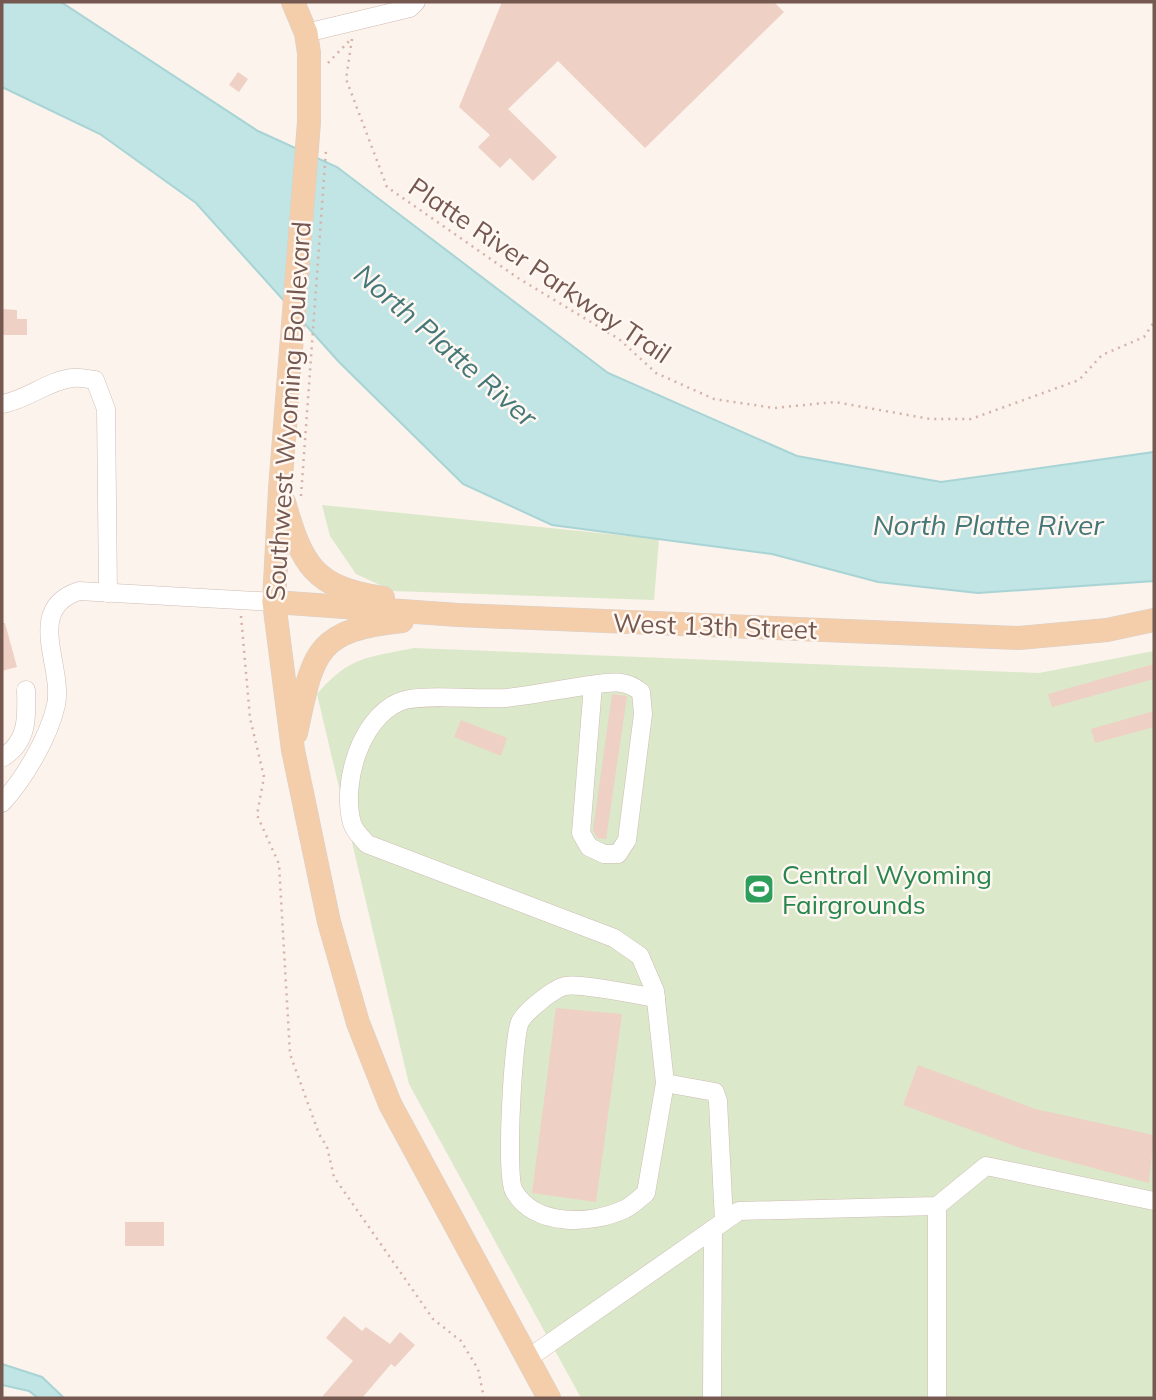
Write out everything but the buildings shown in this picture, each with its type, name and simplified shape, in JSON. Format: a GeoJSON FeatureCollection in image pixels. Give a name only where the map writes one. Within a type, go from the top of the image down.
{"type":"FeatureCollection","features":[{"type":"Feature","properties":{"kind":"main road","name":"Southwest Wyoming Boulevard"},"geometry":{"type":"LineString","coordinates":[[293,2],[306,33],[310,122],[280,489],[274,602],[293,750],[329,922],[358,1023],[390,1104],[549,1398]]}},
{"type":"Feature","properties":{"kind":"main road"},"geometry":{"type":"LineString","coordinates":[[280,489],[291,527],[315,574],[365,596],[407,602],[458,615]]}},
{"type":"Feature","properties":{"kind":"main road","name":"West 13th Street"},"geometry":{"type":"LineString","coordinates":[[274,602],[458,615],[1019,638],[1107,630],[1154,620]]}},
{"type":"Feature","properties":{"kind":"main road"},"geometry":{"type":"LineString","coordinates":[[293,750],[311,668],[320,651],[346,633],[374,624],[458,615]]}},
{"type":"Feature","properties":{"kind":"street"},"geometry":{"type":"LineString","coordinates":[[306,33],[410,8],[415,2]]}},
{"type":"Feature","properties":{"kind":"street"},"geometry":{"type":"LineString","coordinates":[[2,404],[20,401],[47,386],[72,378],[95,380],[106,409],[108,593]]}},
{"type":"Feature","properties":{"kind":"street"},"geometry":{"type":"LineString","coordinates":[[2,803],[13,789],[52,717],[58,691],[48,632],[56,605],[66,596],[79,592],[274,602]]}},
{"type":"Feature","properties":{"kind":"street"},"geometry":{"type":"LineString","coordinates":[[593,685],[581,833],[589,847],[604,854],[618,854],[626,840],[643,714],[640,692],[630,683],[593,685],[505,698],[400,701],[374,722],[352,764],[348,799],[352,826],[367,844],[614,938],[640,956],[656,998],[665,1083],[646,1193],[626,1209],[595,1218],[564,1220],[530,1211],[512,1189],[507,1146],[520,1022],[548,995],[566,986],[656,998]]}},
{"type":"Feature","properties":{"kind":"street"},"geometry":{"type":"LineString","coordinates":[[2,758],[21,741],[27,721],[26,690]]}},
{"type":"Feature","properties":{"kind":"street"},"geometry":{"type":"LineString","coordinates":[[665,1083],[715,1092],[719,1225],[712,1398]]}},
{"type":"Feature","properties":{"kind":"street"},"geometry":{"type":"LineString","coordinates":[[527,1359],[739,1211],[764,1208],[937,1206],[986,1166],[1154,1201]]}},
{"type":"Feature","properties":{"kind":"street"},"geometry":{"type":"LineString","coordinates":[[937,1206],[937,1398]]}},
{"type":"Feature","properties":{"kind":"path","name":"Platte River Parkway Trail"},"geometry":{"type":"LineString","coordinates":[[328,72],[328,60],[352,38],[346,79],[387,187],[519,278],[618,339],[656,373],[714,399],[774,408],[835,402],[930,419],[971,419],[1079,380],[1102,355],[1144,337],[1154,322]]}},
{"type":"Feature","properties":{"kind":"path"},"geometry":{"type":"LineString","coordinates":[[309,384],[327,144]]}},
{"type":"Feature","properties":{"kind":"path"},"geometry":{"type":"LineString","coordinates":[[240,617],[250,718],[264,777],[257,815],[279,864],[290,1054],[319,1134],[327,1147],[334,1177],[433,1320],[461,1342],[478,1369],[485,1398]]}},
{"type":"Feature","properties":{"kind":"green space"},"geometry":{"type":"Polygon","coordinates":[[[322,505],[659,539],[654,600],[393,591],[356,574],[330,536],[322,505]]]}},
{"type":"Feature","properties":{"kind":"green space","name":"Central Wyoming Fairgrounds"},"geometry":{"type":"Polygon","coordinates":[[[414,648],[1039,673],[1154,651],[1154,1398],[581,1398],[409,1084],[317,694],[339,672],[360,660],[414,648]]]}},
{"type":"Feature","properties":{"kind":"water","name":"North Platte River"},"geometry":{"type":"Polygon","coordinates":[[[2,2],[61,2],[258,131],[337,167],[608,373],[797,456],[941,482],[1154,452],[1154,581],[978,593],[878,582],[772,554],[552,525],[463,484],[339,362],[196,203],[100,134],[2,87],[2,2]]]}},
{"type":"Feature","properties":{"kind":"water"},"geometry":{"type":"Polygon","coordinates":[[[2,1364],[42,1377],[64,1398],[38,1398],[29,1391],[2,1385],[2,1364]]]}},
{"type":"Feature","properties":{"kind":"place","name":"Central Wyoming Fairgrounds"},"geometry":{"type":"Point","coordinates":[759,889]}}]}
